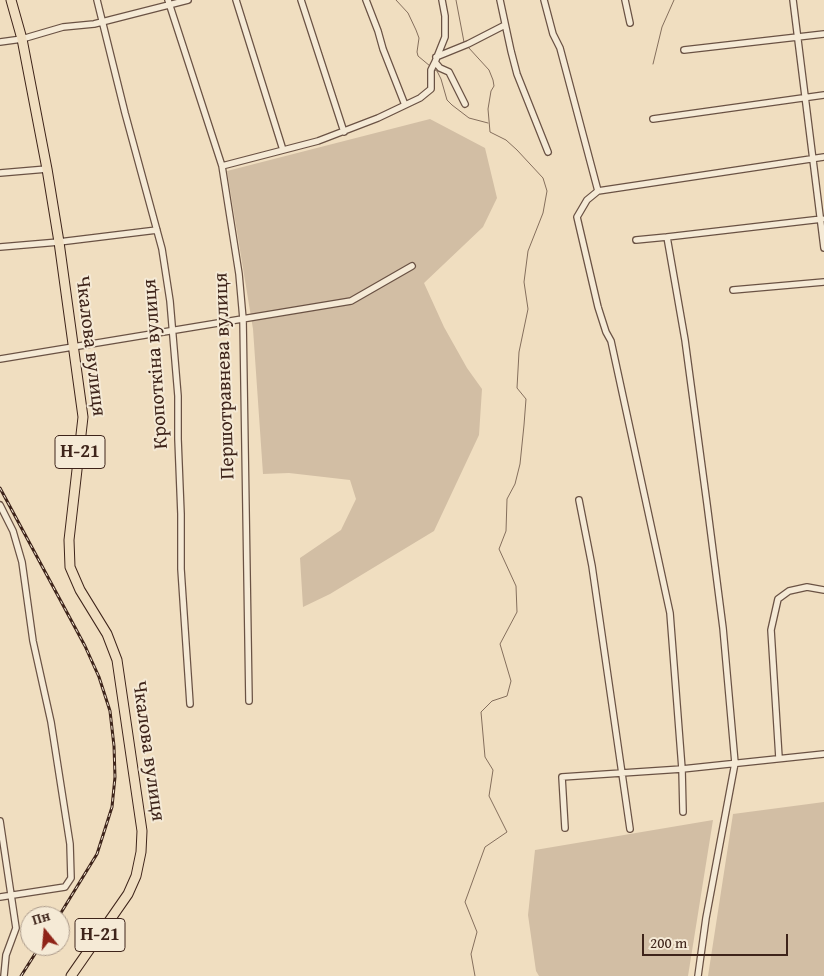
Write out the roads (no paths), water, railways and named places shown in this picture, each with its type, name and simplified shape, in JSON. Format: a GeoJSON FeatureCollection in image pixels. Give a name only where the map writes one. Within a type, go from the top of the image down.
{"type":"FeatureCollection","features":[{"type":"Feature","properties":{"kind":"main road","name":"Чкалова вулиця"},"geometry":{"type":"LineString","coordinates":[[11,0],[22,40],[47,169],[83,417],[69,540],[70,567],[80,590],[107,634],[117,660],[142,831],[141,852],[136,876],[128,894],[71,976]]}},
{"type":"Feature","properties":{"kind":"street","name":"Кропоткіна вулиця"},"geometry":{"type":"LineString","coordinates":[[97,0],[104,22],[124,113],[158,230],[174,330],[178,396],[182,576],[190,704]]}},
{"type":"Feature","properties":{"kind":"street"},"geometry":{"type":"LineString","coordinates":[[0,42],[22,40],[63,27],[104,22],[169,2],[188,0]]}},
{"type":"Feature","properties":{"kind":"street"},"geometry":{"type":"LineString","coordinates":[[236,0],[283,150]]}},
{"type":"Feature","properties":{"kind":"street"},"geometry":{"type":"LineString","coordinates":[[301,0],[344,132]]}},
{"type":"Feature","properties":{"kind":"street"},"geometry":{"type":"LineString","coordinates":[[366,0],[405,105]]}},
{"type":"Feature","properties":{"kind":"street"},"geometry":{"type":"LineString","coordinates":[[222,166],[344,132],[420,98],[431,89],[434,64],[445,37],[445,16],[442,0]]}},
{"type":"Feature","properties":{"kind":"street"},"geometry":{"type":"LineString","coordinates":[[500,0],[510,51],[548,152]]}},
{"type":"Feature","properties":{"kind":"street"},"geometry":{"type":"LineString","coordinates":[[544,0],[553,34],[560,48],[598,192]]}},
{"type":"Feature","properties":{"kind":"street"},"geometry":{"type":"LineString","coordinates":[[625,0],[630,23]]}},
{"type":"Feature","properties":{"kind":"street"},"geometry":{"type":"LineString","coordinates":[[793,0],[804,98],[822,219],[824,248]]}},
{"type":"Feature","properties":{"kind":"street","name":"Першотравнева вулиця"},"geometry":{"type":"LineString","coordinates":[[169,2],[222,166],[239,274],[243,319],[249,701]]}},
{"type":"Feature","properties":{"kind":"street"},"geometry":{"type":"LineString","coordinates":[[434,64],[505,25]]}},
{"type":"Feature","properties":{"kind":"street"},"geometry":{"type":"LineString","coordinates":[[684,50],[824,34]]}},
{"type":"Feature","properties":{"kind":"street"},"geometry":{"type":"LineString","coordinates":[[434,64],[448,72],[465,104]]}},
{"type":"Feature","properties":{"kind":"street"},"geometry":{"type":"LineString","coordinates":[[653,119],[824,95]]}},
{"type":"Feature","properties":{"kind":"street"},"geometry":{"type":"LineString","coordinates":[[684,812],[668,604],[611,341],[598,307],[577,217],[587,200],[598,192],[824,157]]}},
{"type":"Feature","properties":{"kind":"street"},"geometry":{"type":"LineString","coordinates":[[0,172],[47,169]]}},
{"type":"Feature","properties":{"kind":"street"},"geometry":{"type":"LineString","coordinates":[[636,240],[822,219]]}},
{"type":"Feature","properties":{"kind":"street"},"geometry":{"type":"LineString","coordinates":[[0,247],[158,230]]}},
{"type":"Feature","properties":{"kind":"street"},"geometry":{"type":"LineString","coordinates":[[667,237],[685,340],[723,628],[735,763],[706,918],[698,976]]}},
{"type":"Feature","properties":{"kind":"street"},"geometry":{"type":"LineString","coordinates":[[0,359],[351,301],[412,266]]}},
{"type":"Feature","properties":{"kind":"street"},"geometry":{"type":"LineString","coordinates":[[733,290],[824,282]]}},
{"type":"Feature","properties":{"kind":"street"},"geometry":{"type":"LineString","coordinates":[[579,500],[592,566],[630,829]]}},
{"type":"Feature","properties":{"kind":"street"},"geometry":{"type":"LineString","coordinates":[[0,505],[14,531],[22,562],[33,641],[51,722],[70,844],[71,878],[65,887],[0,897]]}},
{"type":"Feature","properties":{"kind":"street"},"geometry":{"type":"LineString","coordinates":[[779,758],[771,630],[778,599],[789,591],[806,587],[824,590]]}},
{"type":"Feature","properties":{"kind":"street"},"geometry":{"type":"LineString","coordinates":[[565,828],[562,777],[682,769],[824,754]]}},
{"type":"Feature","properties":{"kind":"street"},"geometry":{"type":"LineString","coordinates":[[0,822],[16,928],[6,955],[4,976]]}},
{"type":"Feature","properties":{"kind":"waterway"},"geometry":{"type":"LineString","coordinates":[[396,0],[408,13],[416,30],[419,38],[418,56],[430,66]]}},
{"type":"Feature","properties":{"kind":"waterway"},"geometry":{"type":"LineString","coordinates":[[456,0],[464,42]]}},
{"type":"Feature","properties":{"kind":"waterway"},"geometry":{"type":"LineString","coordinates":[[653,64],[662,27],[674,0]]}},
{"type":"Feature","properties":{"kind":"waterway"},"geometry":{"type":"LineString","coordinates":[[468,47],[489,70],[493,80],[494,86],[491,91],[488,109],[490,132],[506,140],[517,150],[543,178],[547,191],[543,213],[528,251],[524,282],[528,309],[519,352],[517,388],[526,399],[524,425],[520,464],[515,484],[507,499],[506,531],[499,549],[516,586],[517,612],[500,644],[511,681],[507,696],[492,701],[481,712],[485,757],[493,770],[489,796],[507,832],[485,847],[465,902],[477,932],[471,954],[475,976]]}},
{"type":"Feature","properties":{"kind":"waterway"},"geometry":{"type":"LineString","coordinates":[[433,69],[437,71],[447,100],[452,105],[469,118],[488,123]]}},
{"type":"Feature","properties":{"kind":"railway"},"geometry":{"type":"LineString","coordinates":[[0,488],[85,646],[99,677],[110,711],[115,777],[112,807],[97,854],[65,906]]}},
{"type":"Feature","properties":{"kind":"railway"},"geometry":{"type":"LineString","coordinates":[[21,976],[34,956]]}}]}
